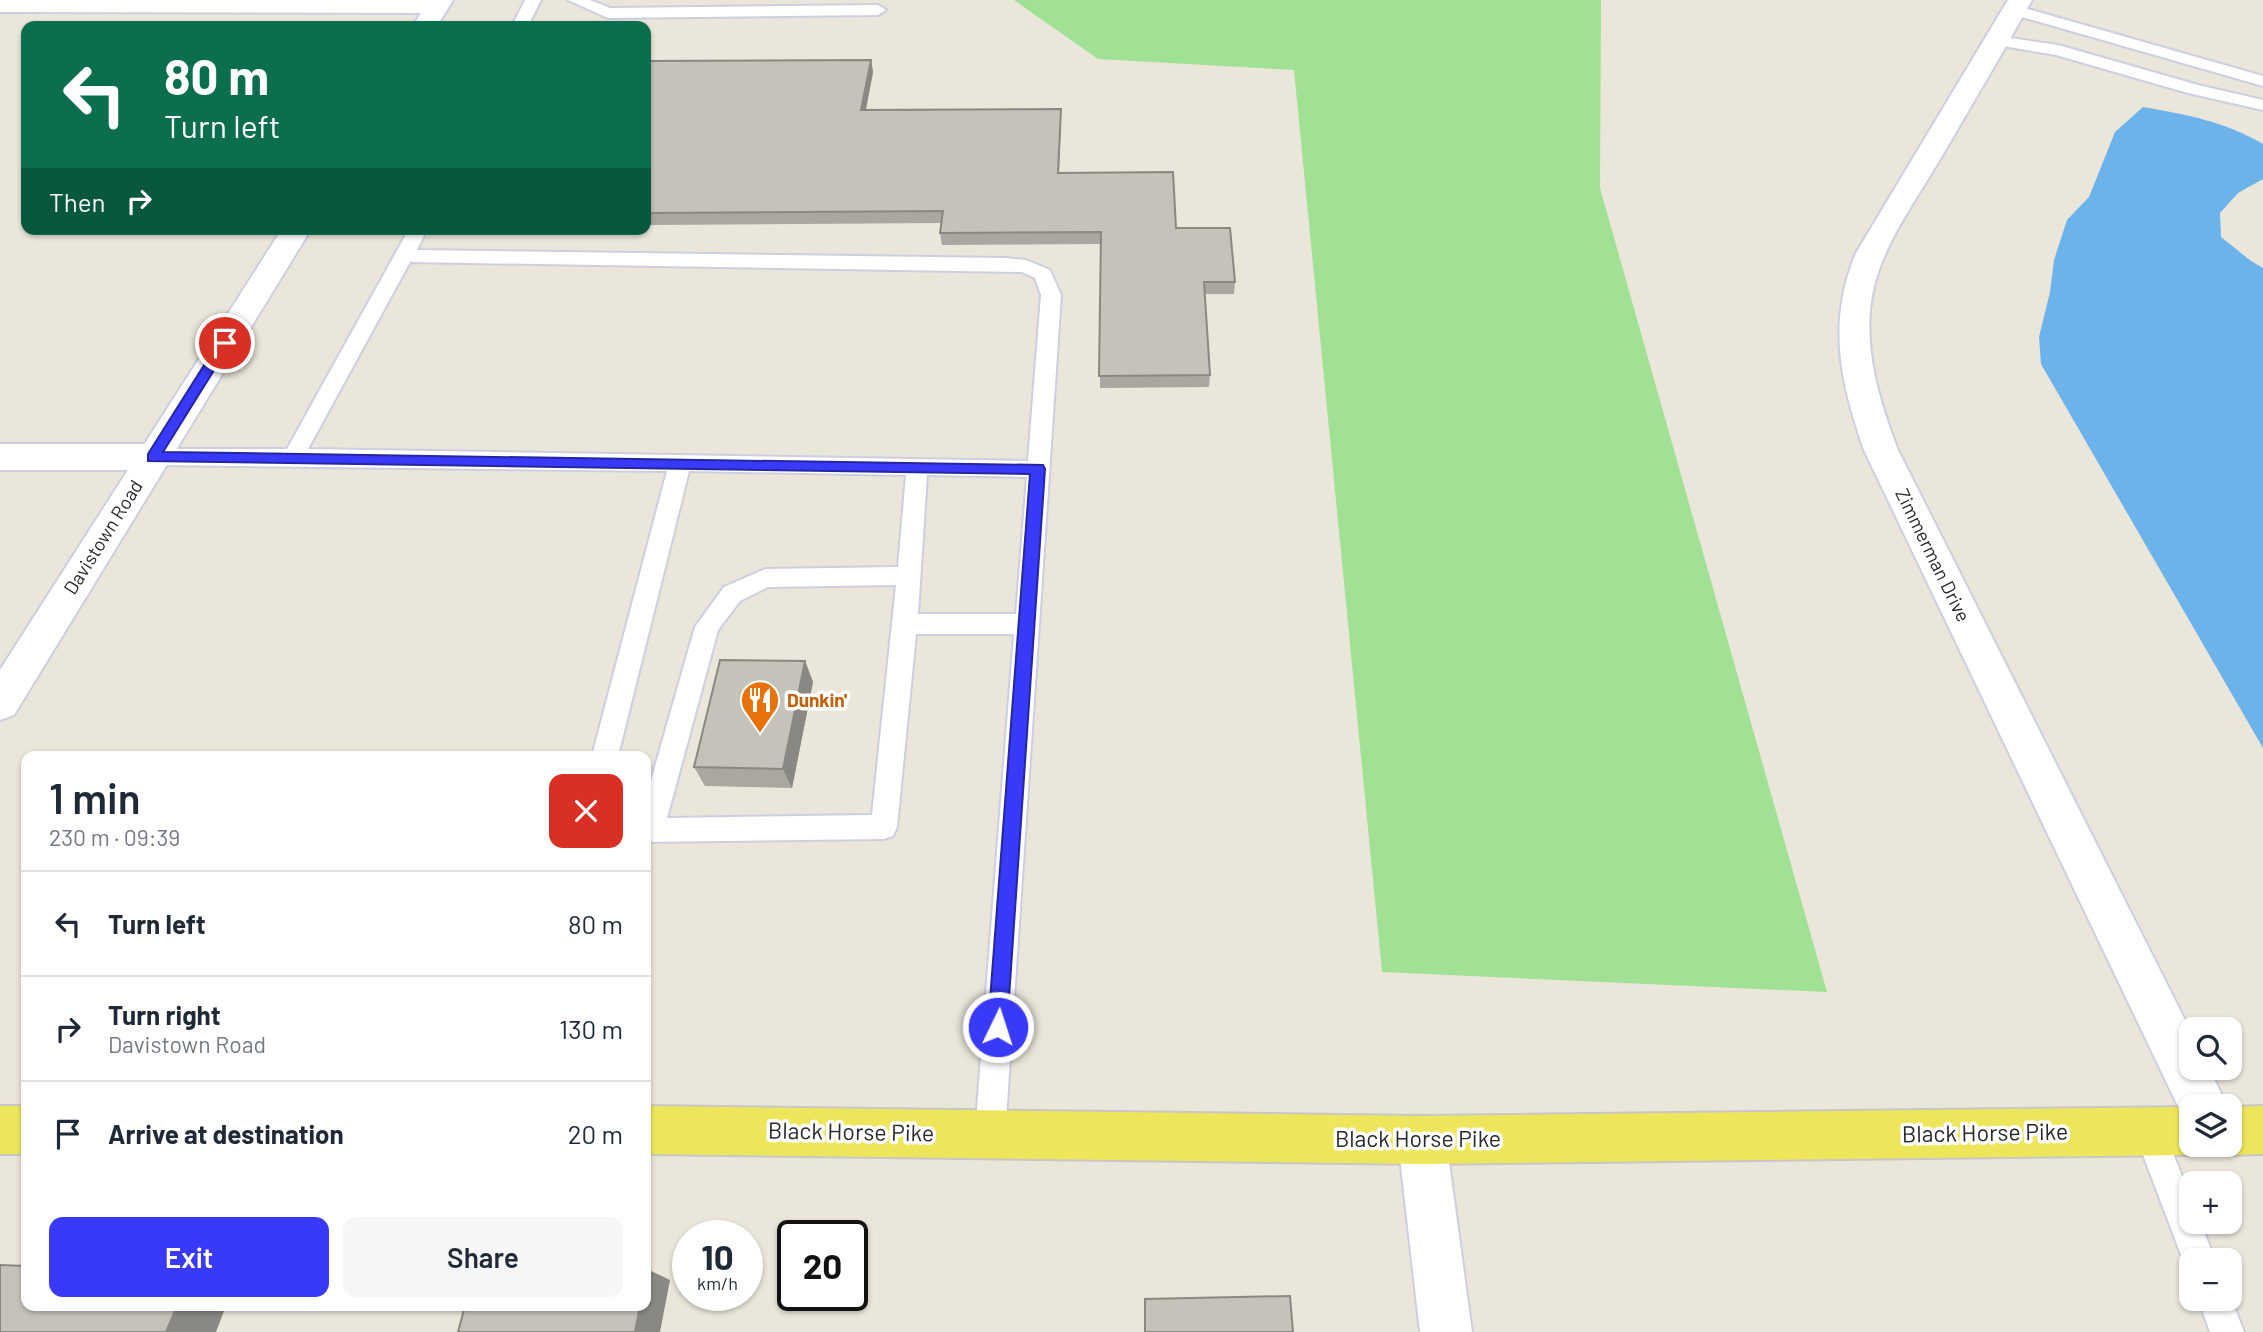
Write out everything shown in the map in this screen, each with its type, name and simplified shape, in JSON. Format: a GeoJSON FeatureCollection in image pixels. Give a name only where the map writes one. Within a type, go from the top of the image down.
{"type":"FeatureCollection","features":[{"type":"Feature","properties":{"kind":"main road"},"geometry":{"type":"LineString","coordinates":[[0,1130],[21,1130]]}},
{"type":"Feature","properties":{"kind":"main road","name":"Black Horse Pike"},"geometry":{"type":"LineString","coordinates":[[651,1130],[1422,1140],[2170,1131]]}},
{"type":"Feature","properties":{"kind":"main road"},"geometry":{"type":"LineString","coordinates":[[2242,1131],[2263,1130]]}},
{"type":"Feature","properties":{"kind":"street"},"geometry":{"type":"LineString","coordinates":[[0,24],[14,3],[434,11]]}},
{"type":"Feature","properties":{"kind":"street","name":"Zimmerman Drive"},"geometry":{"type":"LineString","coordinates":[[2017,5],[1884,231],[1862,275],[1855,308],[1854,346],[1859,388],[1881,450],[2197,1094]]}},
{"type":"Feature","properties":{"kind":"street","name":"Davistown Road"},"geometry":{"type":"LineString","coordinates":[[0,703],[293,235]]}},
{"type":"Feature","properties":{"kind":"street"},"geometry":{"type":"LineString","coordinates":[[0,457],[153,457]]}},
{"type":"Feature","properties":{"kind":"street"},"geometry":{"type":"LineString","coordinates":[[1422,1140],[1446,1332]]}},
{"type":"Feature","properties":{"kind":"lane"},"geometry":{"type":"LineString","coordinates":[[522,21],[533,0]]}},
{"type":"Feature","properties":{"kind":"lane"},"geometry":{"type":"LineString","coordinates":[[576,0],[608,13],[878,10]]}},
{"type":"Feature","properties":{"kind":"lane"},"geometry":{"type":"LineString","coordinates":[[2017,5],[2263,81]]}},
{"type":"Feature","properties":{"kind":"lane"},"geometry":{"type":"LineString","coordinates":[[1997,41],[2057,50],[2194,89],[2263,105]]}},
{"type":"Feature","properties":{"kind":"lane"},"geometry":{"type":"LineString","coordinates":[[293,457],[415,235]]}},
{"type":"Feature","properties":{"kind":"lane"},"geometry":{"type":"LineString","coordinates":[[404,256],[1005,264],[1026,266],[1043,274],[1051,295],[990,1134]]}},
{"type":"Feature","properties":{"kind":"lane"},"geometry":{"type":"LineString","coordinates":[[153,457],[1038,469]]}},
{"type":"Feature","properties":{"kind":"lane"},"geometry":{"type":"LineString","coordinates":[[606,751],[680,464]]}},
{"type":"Feature","properties":{"kind":"lane"},"geometry":{"type":"LineString","coordinates":[[651,830],[884,827],[918,468]]}},
{"type":"Feature","properties":{"kind":"lane"},"geometry":{"type":"LineString","coordinates":[[651,820],[707,627],[732,594],[765,578],[909,576]]}},
{"type":"Feature","properties":{"kind":"lane"},"geometry":{"type":"LineString","coordinates":[[905,624],[1027,624]]}},
{"type":"Feature","properties":{"kind":"lane"},"geometry":{"type":"LineString","coordinates":[[2170,1131],[2196,1248]]}},
{"type":"Feature","properties":{"kind":"lane"},"geometry":{"type":"LineString","coordinates":[[2219,1311],[2227,1332]]}},
{"type":"Feature","properties":{"kind":"green space"},"geometry":{"type":"Polygon","coordinates":[[[1014,0],[1601,0],[1600,188],[1827,992],[1382,972],[1294,70],[1098,59],[1014,0]]]}},
{"type":"Feature","properties":{"kind":"water"},"geometry":{"type":"Polygon","coordinates":[[[2143,107],[2220,124],[2263,144],[2263,179],[2238,193],[2220,213],[2221,237],[2263,268],[2263,748],[2041,364],[2039,337],[2050,292],[2054,260],[2067,220],[2089,197],[2115,132],[2143,107]]]}},
{"type":"Feature","properties":{"kind":"building"},"geometry":{"type":"Polygon","coordinates":[[[871,60],[861,110],[1061,109],[1058,173],[1173,172],[1176,228],[1230,228],[1235,282],[1204,282],[1210,375],[1099,376],[1101,232],[940,233],[943,211],[651,213],[651,61],[871,60]]]}},
{"type":"Feature","properties":{"kind":"building","name":"Dunkin'"},"geometry":{"type":"Polygon","coordinates":[[[720,660],[805,661],[783,769],[694,767],[720,660]]]}},
{"type":"Feature","properties":{"kind":"building"},"geometry":{"type":"Polygon","coordinates":[[[0,1265],[21,1266],[21,1311],[175,1311],[166,1332],[0,1332],[0,1265]]]}},
{"type":"Feature","properties":{"kind":"building"},"geometry":{"type":"Polygon","coordinates":[[[1290,1296],[1293,1332],[1145,1332],[1145,1299],[1290,1296]]]}},
{"type":"Feature","properties":{"kind":"building"},"geometry":{"type":"Polygon","coordinates":[[[464,1311],[639,1311],[635,1332],[458,1332],[464,1311]]]}},
{"type":"Feature","properties":{"kind":"place","name":"Dunkin'"},"geometry":{"type":"Point","coordinates":[760,734]}},
{"type":"Feature","properties":{"kind":"route"},"geometry":{"type":"LineString","coordinates":[[225,343],[153,457],[1038,469],[998,1027]]}}]}
